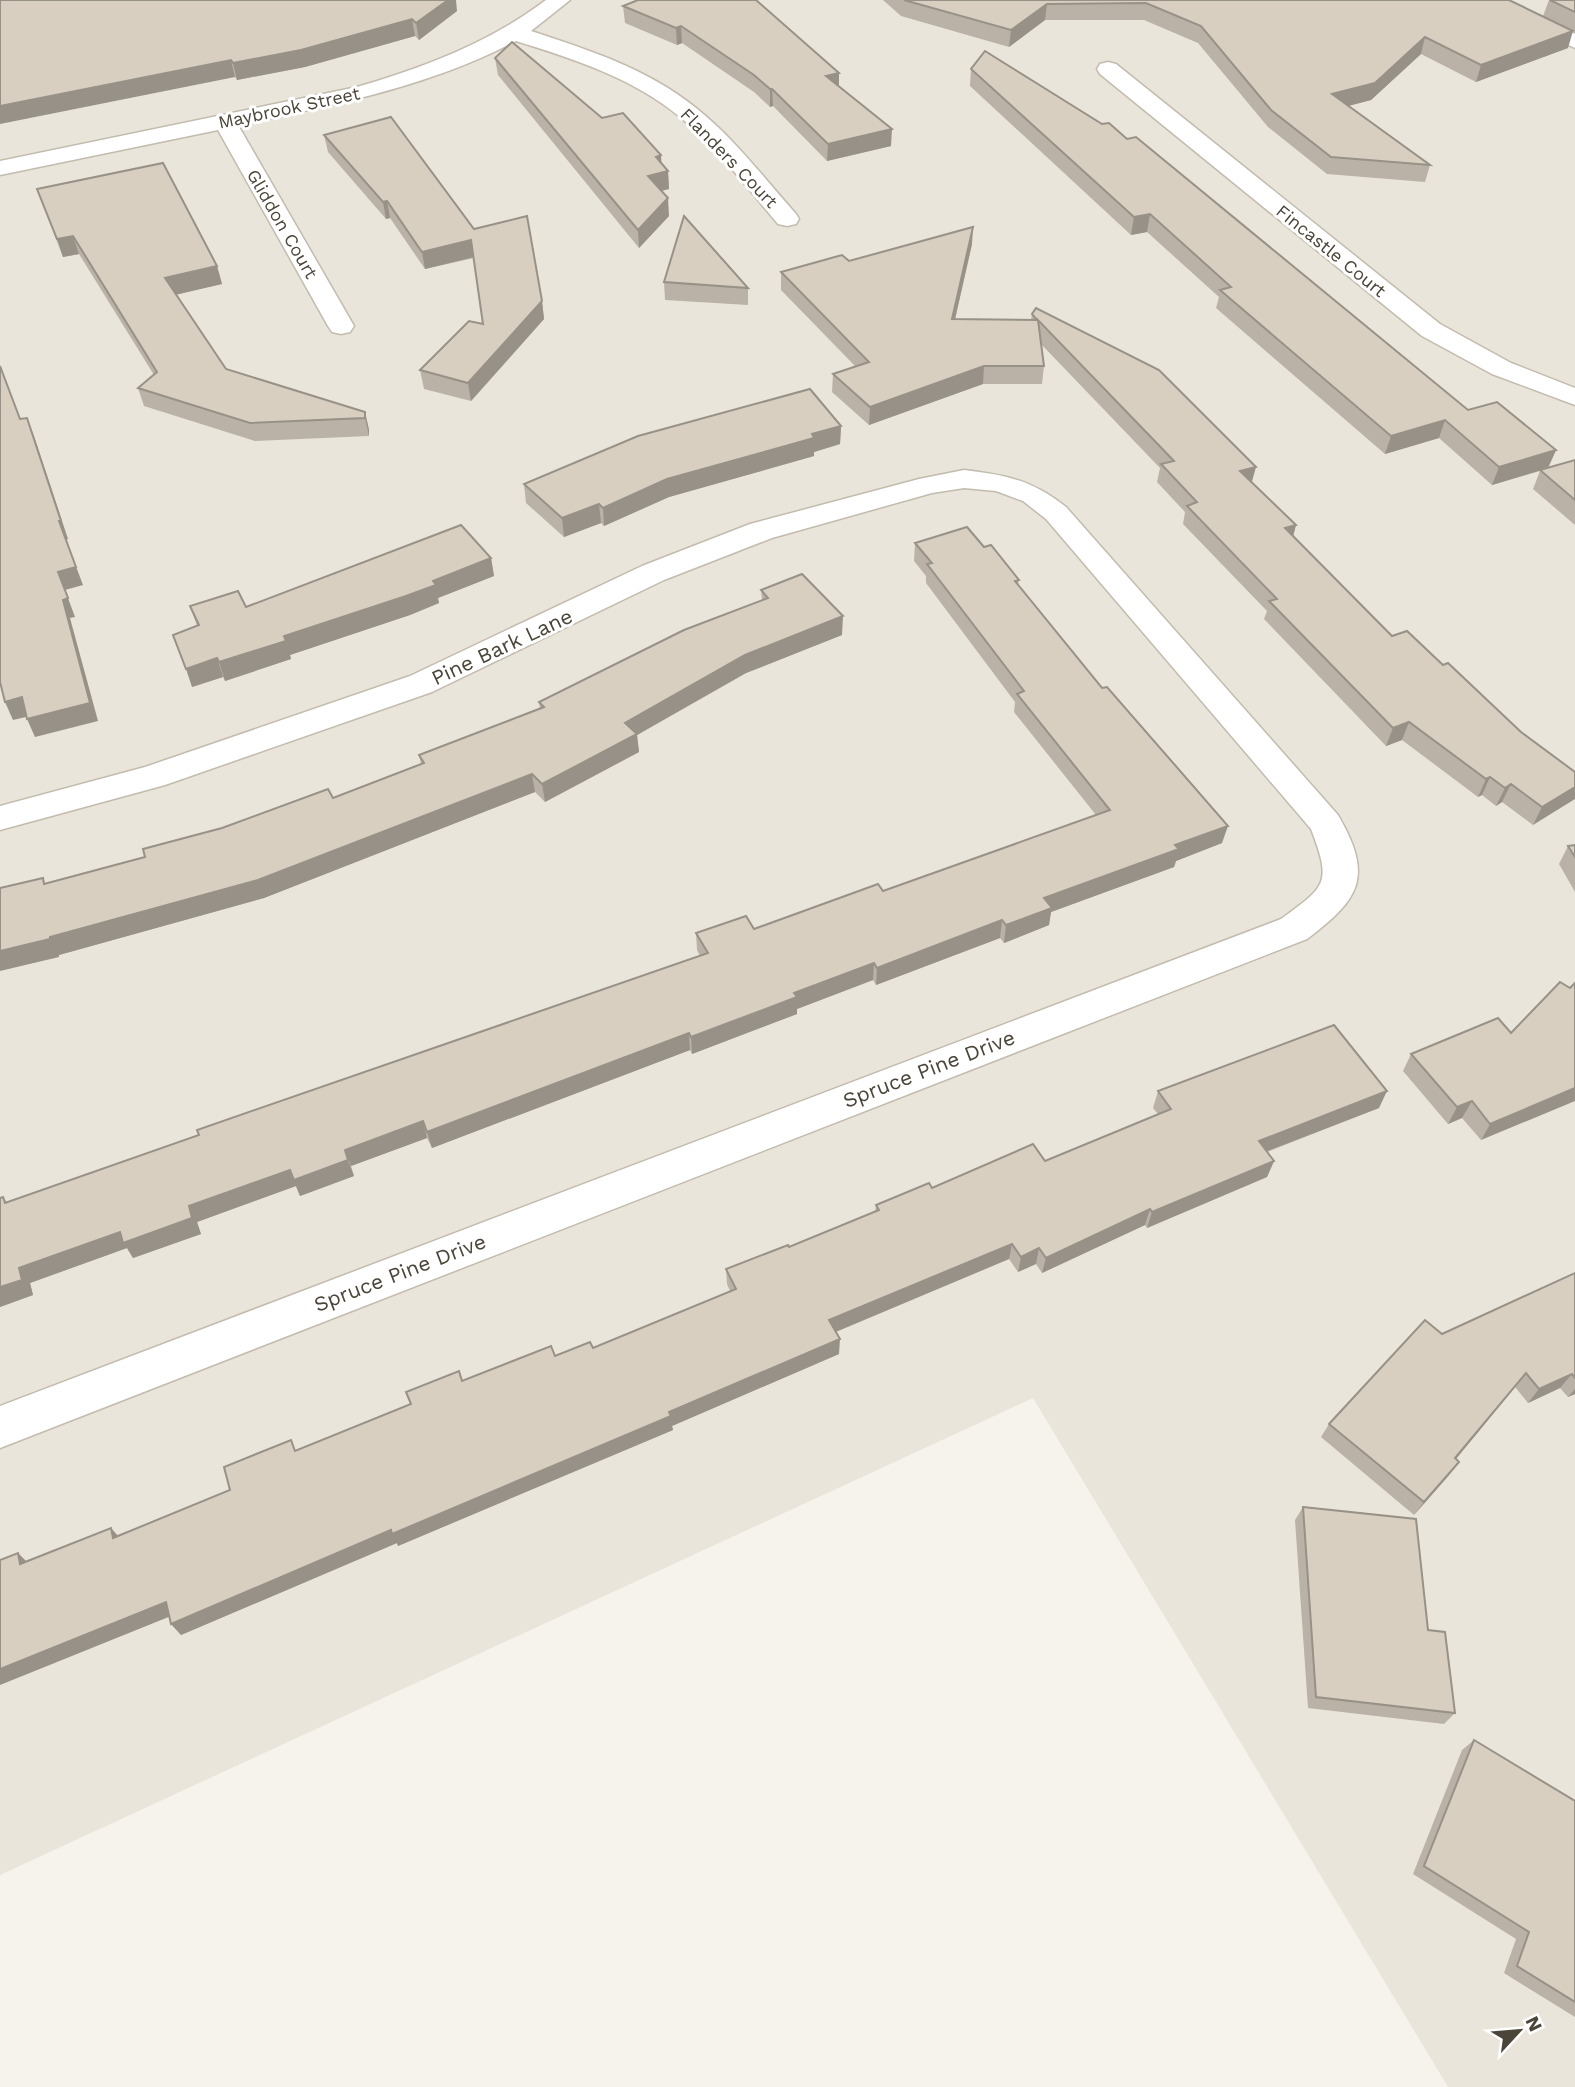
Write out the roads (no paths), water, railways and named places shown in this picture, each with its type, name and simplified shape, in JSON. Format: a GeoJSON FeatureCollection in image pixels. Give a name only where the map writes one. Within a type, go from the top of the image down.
{"type":"FeatureCollection","features":[{"type":"Feature","properties":{"kind":"street","name":"Maybrook Street"},"geometry":{"type":"LineString","coordinates":[[0,168],[361,93],[419,76],[467,57],[514,33],[560,0]]}},
{"type":"Feature","properties":{"kind":"street"},"geometry":{"type":"LineString","coordinates":[[1486,0],[1575,42]]}},
{"type":"Feature","properties":{"kind":"street","name":"Flanders Court"},"geometry":{"type":"LineString","coordinates":[[514,33],[597,60],[636,78],[669,98],[706,129],[787,219]]}},
{"type":"Feature","properties":{"kind":"street","name":"Fincastle Court"},"geometry":{"type":"LineString","coordinates":[[1108,69],[1431,330],[1477,358],[1530,383],[1575,397]]}},
{"type":"Feature","properties":{"kind":"street","name":"Gliddon Court"},"geometry":{"type":"LineString","coordinates":[[225,122],[341,326]]}},
{"type":"Feature","properties":{"kind":"street","name":"Pine Bark Lane"},"geometry":{"type":"LineString","coordinates":[[0,818],[153,777],[421,684],[653,573],[761,531],[929,485],[964,479],[1001,483]]}},
{"type":"Feature","properties":{"kind":"street","name":"Spruce Pine Drive"},"geometry":{"type":"LineString","coordinates":[[0,1427],[1294,929],[1331,902],[1341,883],[1342,863],[1326,824],[1056,513],[1033,495],[1001,483]]}}]}
